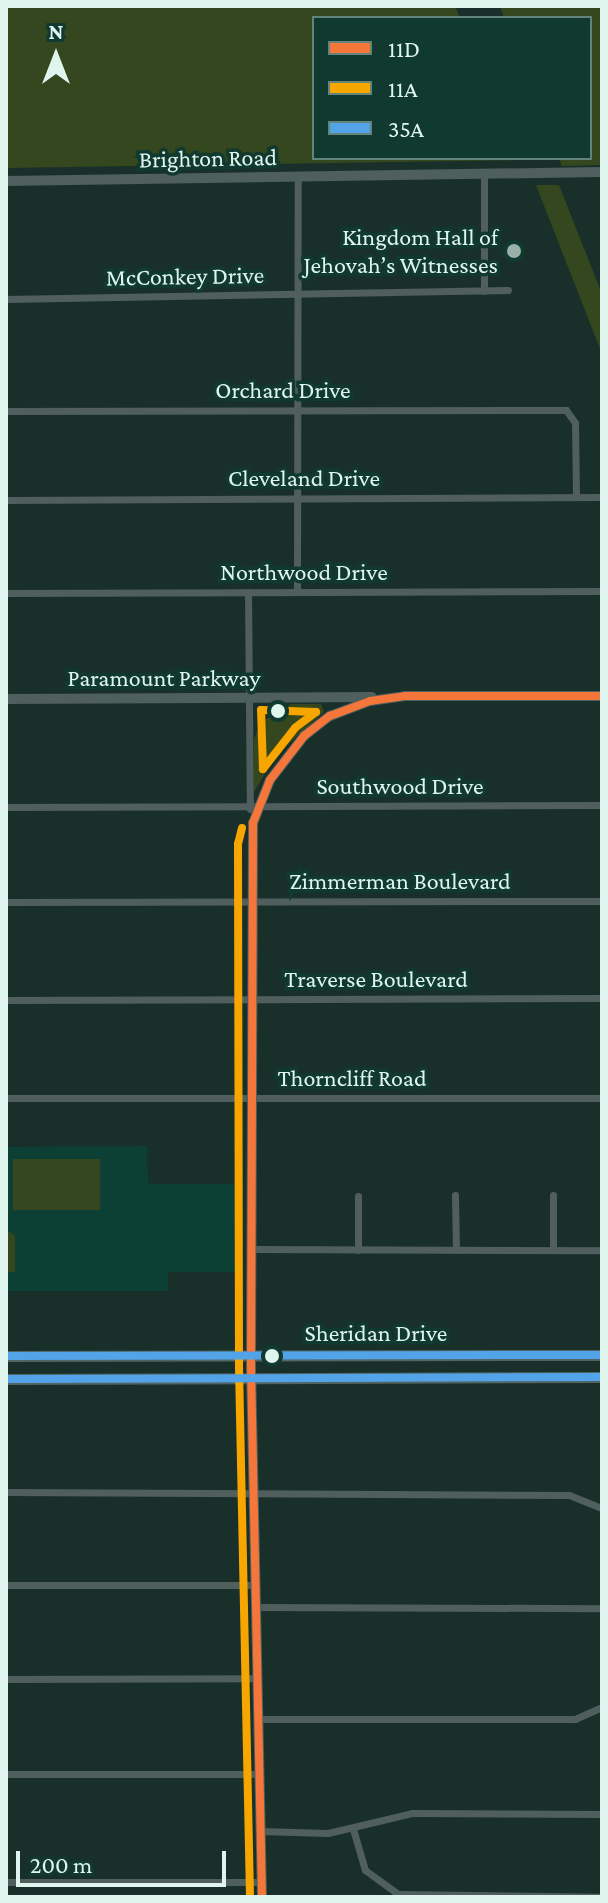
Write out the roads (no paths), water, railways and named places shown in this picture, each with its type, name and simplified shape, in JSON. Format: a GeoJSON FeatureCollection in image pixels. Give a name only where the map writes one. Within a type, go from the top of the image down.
{"type":"FeatureCollection","features":[{"type":"Feature","properties":{"kind":"main road"},"geometry":{"type":"LineString","coordinates":[[495,1355],[495,1378]]}},
{"type":"Feature","properties":{"kind":"main road","name":"Sheridan Drive"},"geometry":{"type":"LineString","coordinates":[[6,1356],[602,1355]]}},
{"type":"Feature","properties":{"kind":"main road","name":"Sheridan Drive"},"geometry":{"type":"LineString","coordinates":[[6,1379],[602,1377]]}},
{"type":"Feature","properties":{"kind":"street","name":"Brighton Road"},"geometry":{"type":"LineString","coordinates":[[6,181],[602,172]]}},
{"type":"Feature","properties":{"kind":"street"},"geometry":{"type":"LineString","coordinates":[[484,173],[484,291]]}},
{"type":"Feature","properties":{"kind":"street"},"geometry":{"type":"LineString","coordinates":[[297,592],[298,176]]}},
{"type":"Feature","properties":{"kind":"street","name":"McConkey Drive"},"geometry":{"type":"LineString","coordinates":[[6,299],[508,290]]}},
{"type":"Feature","properties":{"kind":"street","name":"Orchard Drive"},"geometry":{"type":"LineString","coordinates":[[6,411],[569,411],[575,423],[576,497]]}},
{"type":"Feature","properties":{"kind":"street","name":"Cleveland Drive"},"geometry":{"type":"LineString","coordinates":[[6,500],[602,497]]}},
{"type":"Feature","properties":{"kind":"street","name":"Northwood Drive"},"geometry":{"type":"LineString","coordinates":[[6,593],[602,591]]}},
{"type":"Feature","properties":{"kind":"street"},"geometry":{"type":"LineString","coordinates":[[248,592],[254,807],[250,902],[251,1355],[262,1897]]}},
{"type":"Feature","properties":{"kind":"street","name":"Paramount Parkway"},"geometry":{"type":"LineString","coordinates":[[6,699],[602,696]]}},
{"type":"Feature","properties":{"kind":"street"},"geometry":{"type":"LineString","coordinates":[[321,697],[330,706],[330,716]]}},
{"type":"Feature","properties":{"kind":"street"},"geometry":{"type":"LineString","coordinates":[[254,807],[270,780],[304,736],[330,716],[389,697]]}},
{"type":"Feature","properties":{"kind":"street","name":"Southwood Drive"},"geometry":{"type":"LineString","coordinates":[[6,807],[602,805]]}},
{"type":"Feature","properties":{"kind":"street","name":"Zimmerman Boulevard"},"geometry":{"type":"LineString","coordinates":[[6,902],[602,901]]}},
{"type":"Feature","properties":{"kind":"street","name":"Traverse Boulevard"},"geometry":{"type":"LineString","coordinates":[[6,1000],[602,998]]}},
{"type":"Feature","properties":{"kind":"street","name":"Thorncliff Road"},"geometry":{"type":"LineString","coordinates":[[6,1098],[602,1098]]}},
{"type":"Feature","properties":{"kind":"street"},"geometry":{"type":"LineString","coordinates":[[455,1195],[456,1250]]}},
{"type":"Feature","properties":{"kind":"street"},"geometry":{"type":"LineString","coordinates":[[553,1195],[553,1250]]}},
{"type":"Feature","properties":{"kind":"street"},"geometry":{"type":"LineString","coordinates":[[358,1196],[358,1250]]}},
{"type":"Feature","properties":{"kind":"street"},"geometry":{"type":"LineString","coordinates":[[251,1249],[602,1250]]}},
{"type":"Feature","properties":{"kind":"street"},"geometry":{"type":"LineString","coordinates":[[6,1492],[569,1495],[602,1508]]}},
{"type":"Feature","properties":{"kind":"street"},"geometry":{"type":"LineString","coordinates":[[6,1585],[256,1585]]}},
{"type":"Feature","properties":{"kind":"street"},"geometry":{"type":"LineString","coordinates":[[257,1607],[602,1608]]}},
{"type":"Feature","properties":{"kind":"street"},"geometry":{"type":"LineString","coordinates":[[6,1679],[258,1678]]}},
{"type":"Feature","properties":{"kind":"street"},"geometry":{"type":"LineString","coordinates":[[259,1719],[575,1719],[602,1707]]}},
{"type":"Feature","properties":{"kind":"street"},"geometry":{"type":"LineString","coordinates":[[6,1774],[260,1774]]}},
{"type":"Feature","properties":{"kind":"street"},"geometry":{"type":"LineString","coordinates":[[261,1831],[310,1834],[353,1829],[412,1813],[602,1814]]}},
{"type":"Feature","properties":{"kind":"street"},"geometry":{"type":"LineString","coordinates":[[353,1829],[365,1870],[398,1894],[602,1897]]}},
{"type":"Feature","properties":{"kind":"street"},"geometry":{"type":"LineString","coordinates":[[6,1882],[262,1882]]}},
{"type":"Feature","properties":{"kind":"place","name":"Kingdom Hall of Jehovah’s Witnesses"},"geometry":{"type":"Point","coordinates":[514,251]}}]}
